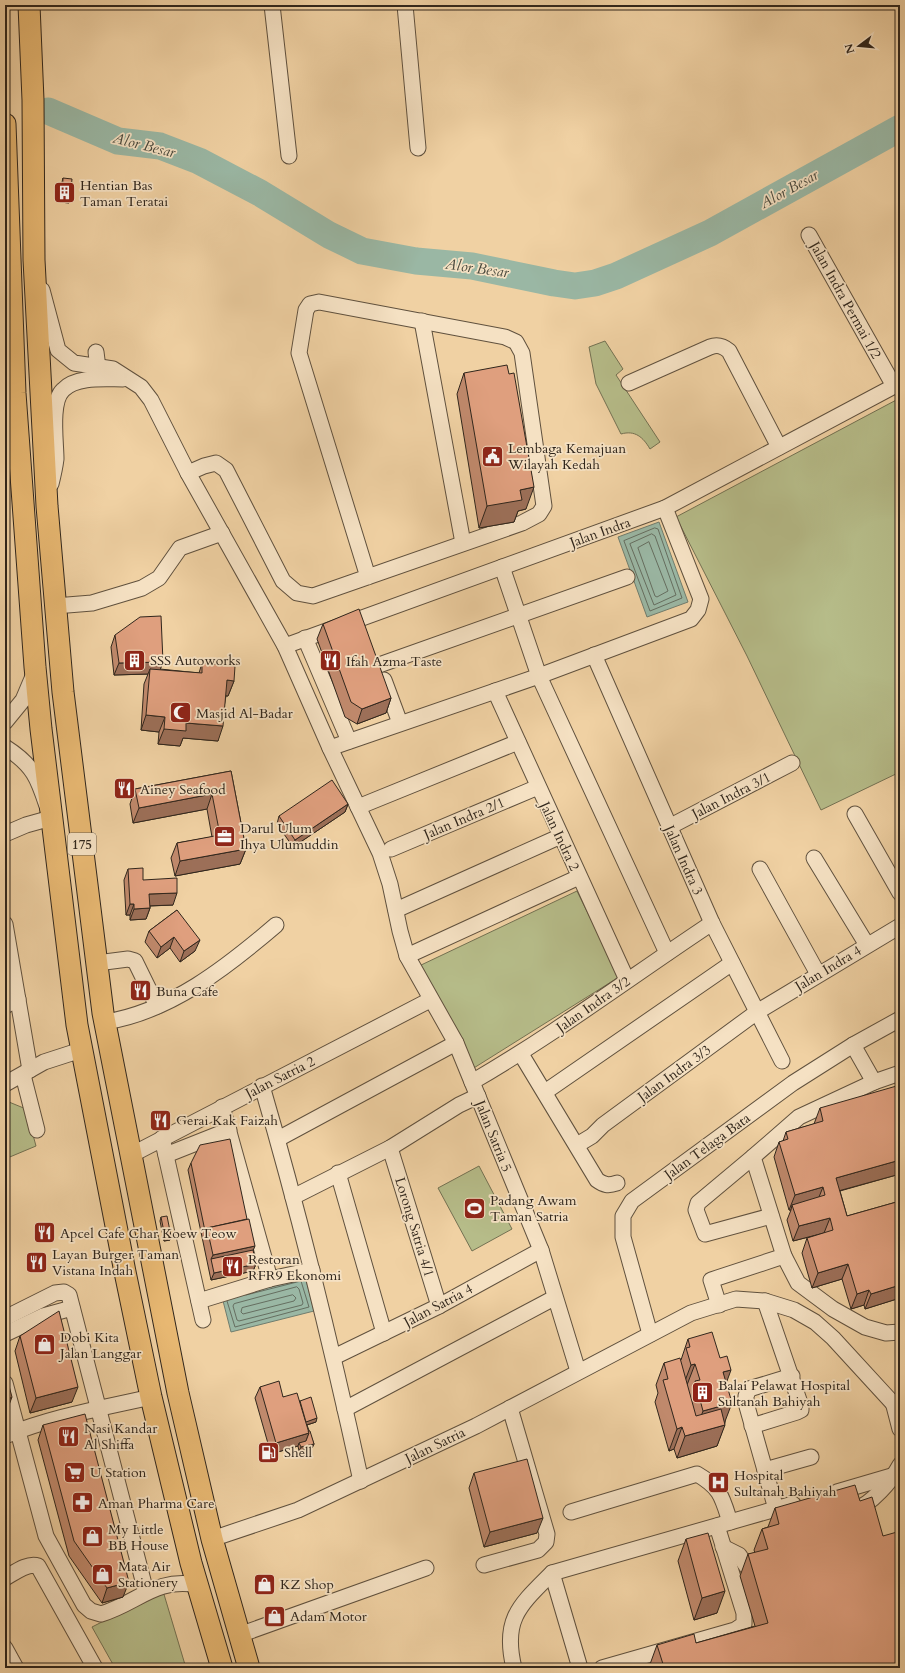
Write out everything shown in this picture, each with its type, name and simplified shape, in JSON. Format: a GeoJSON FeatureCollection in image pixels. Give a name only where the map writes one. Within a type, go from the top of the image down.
{"type":"FeatureCollection","features":[{"type":"Feature","properties":{"kind":"highway","name":"175"},"geometry":{"type":"LineString","coordinates":[[29,5],[33,100],[34,260],[47,506],[63,692],[97,963],[105,1022],[178,1393],[212,1539],[249,1668]]}},
{"type":"Feature","properties":{"kind":"highway","name":"175"},"geometry":{"type":"LineString","coordinates":[[5,124],[9,364],[35,666],[51,818],[81,1050],[151,1397],[190,1556],[222,1668]]}},
{"type":"Feature","properties":{"kind":"street"},"geometry":{"type":"LineString","coordinates":[[272,5],[289,156]]}},
{"type":"Feature","properties":{"kind":"street"},"geometry":{"type":"LineString","coordinates":[[405,5],[418,148]]}},
{"type":"Feature","properties":{"kind":"street","name":"Jalan Indra Permai 1/2"},"geometry":{"type":"LineString","coordinates":[[810,235],[897,384]]}},
{"type":"Feature","properties":{"kind":"street","name":"Jalan Satria 5"},"geometry":{"type":"LineString","coordinates":[[34,260],[58,350],[74,363],[98,368],[113,369],[130,378],[141,387],[151,400],[188,473],[285,646],[330,748],[380,853],[390,884],[407,956],[430,1000],[456,1043],[475,1089],[540,1250],[578,1371]]}},
{"type":"Feature","properties":{"kind":"street"},"geometry":{"type":"LineString","coordinates":[[188,473],[204,466],[216,463],[226,470],[283,581],[297,594],[313,596],[368,577],[463,544],[522,522],[539,514],[544,506],[522,353],[516,342],[505,337],[319,302],[310,304],[306,310],[299,353],[368,577]]}},
{"type":"Feature","properties":{"kind":"street"},"geometry":{"type":"LineString","coordinates":[[422,322],[463,544]]}},
{"type":"Feature","properties":{"kind":"street"},"geometry":{"type":"LineString","coordinates":[[629,383],[715,345],[725,348],[779,447]]}},
{"type":"Feature","properties":{"kind":"street"},"geometry":{"type":"LineString","coordinates":[[96,352],[98,368]]}},
{"type":"Feature","properties":{"kind":"street"},"geometry":{"type":"LineString","coordinates":[[47,506],[56,461],[56,404],[63,390],[77,382],[93,379],[130,378]]}},
{"type":"Feature","properties":{"kind":"street","name":"Jalan Indra"},"geometry":{"type":"LineString","coordinates":[[285,646],[305,638],[364,624],[502,567],[665,508],[897,384]]}},
{"type":"Feature","properties":{"kind":"street"},"geometry":{"type":"LineString","coordinates":[[330,748],[539,676],[691,619],[698,610],[701,599],[665,508]]}},
{"type":"Feature","properties":{"kind":"street"},"geometry":{"type":"LineString","coordinates":[[55,606],[92,603],[142,588],[159,578],[180,548],[222,533]]}},
{"type":"Feature","properties":{"kind":"street"},"geometry":{"type":"LineString","coordinates":[[502,567],[539,676],[667,953]]}},
{"type":"Feature","properties":{"kind":"street"},"geometry":{"type":"LineString","coordinates":[[400,723],[376,658],[519,614],[627,577]]}},
{"type":"Feature","properties":{"kind":"street"},"geometry":{"type":"LineString","coordinates":[[305,638],[349,741]]}},
{"type":"Feature","properties":{"kind":"street","name":"Jalan Indra 3"},"geometry":{"type":"LineString","coordinates":[[594,655],[712,923],[782,1061]]}},
{"type":"Feature","properties":{"kind":"street"},"geometry":{"type":"LineString","coordinates":[[5,722],[29,690],[35,666]]}},
{"type":"Feature","properties":{"kind":"street","name":"Jalan Indra 2"},"geometry":{"type":"LineString","coordinates":[[495,691],[627,980]]}},
{"type":"Feature","properties":{"kind":"street"},"geometry":{"type":"LineString","coordinates":[[358,807],[518,742]]}},
{"type":"Feature","properties":{"kind":"street"},"geometry":{"type":"LineString","coordinates":[[5,747],[25,762],[34,772],[42,788],[51,818],[26,825],[5,834]]}},
{"type":"Feature","properties":{"kind":"street","name":"Jalan Indra 3/1"},"geometry":{"type":"LineString","coordinates":[[669,827],[792,763]]}},
{"type":"Feature","properties":{"kind":"street","name":"Jalan Indra 2/1"},"geometry":{"type":"LineString","coordinates":[[390,849],[538,787]]}},
{"type":"Feature","properties":{"kind":"street"},"geometry":{"type":"LineString","coordinates":[[855,814],[900,893]]}},
{"type":"Feature","properties":{"kind":"street"},"geometry":{"type":"LineString","coordinates":[[396,910],[560,836]]}},
{"type":"Feature","properties":{"kind":"street"},"geometry":{"type":"LineString","coordinates":[[814,858],[867,945]]}},
{"type":"Feature","properties":{"kind":"street"},"geometry":{"type":"LineString","coordinates":[[760,869],[818,974]]}},
{"type":"Feature","properties":{"kind":"street"},"geometry":{"type":"LineString","coordinates":[[407,956],[580,877]]}},
{"type":"Feature","properties":{"kind":"street","name":"Jalan Indra 3/2"},"geometry":{"type":"LineString","coordinates":[[293,1197],[390,1148],[459,1104],[475,1089],[521,1054],[712,923]]}},
{"type":"Feature","properties":{"kind":"street"},"geometry":{"type":"LineString","coordinates":[[5,924],[12,1002],[37,1130]]}},
{"type":"Feature","properties":{"kind":"street"},"geometry":{"type":"LineString","coordinates":[[105,1022],[126,1019],[158,1006],[183,993],[226,966],[276,925]]}},
{"type":"Feature","properties":{"kind":"street","name":"Jalan Indra 4"},"geometry":{"type":"LineString","coordinates":[[757,1012],[900,926]]}},
{"type":"Feature","properties":{"kind":"street"},"geometry":{"type":"LineString","coordinates":[[97,963],[128,959],[138,963],[158,1006]]}},
{"type":"Feature","properties":{"kind":"street"},"geometry":{"type":"LineString","coordinates":[[545,1092],[732,963]]}},
{"type":"Feature","properties":{"kind":"street","name":"Jalan Satria 2"},"geometry":{"type":"LineString","coordinates":[[131,1155],[430,1000]]}},
{"type":"Feature","properties":{"kind":"street","name":"Jalan Indra 3/3"},"geometry":{"type":"LineString","coordinates":[[576,1145],[592,1136],[604,1125],[757,1012]]}},
{"type":"Feature","properties":{"kind":"street","name":"Jalan Telaga Bata"},"geometry":{"type":"LineString","coordinates":[[650,1334],[623,1238],[623,1216],[632,1201],[793,1082],[900,1019]]}},
{"type":"Feature","properties":{"kind":"street"},"geometry":{"type":"LineString","coordinates":[[278,1139],[456,1043]]}},
{"type":"Feature","properties":{"kind":"street"},"geometry":{"type":"LineString","coordinates":[[854,1045],[874,1082]]}},
{"type":"Feature","properties":{"kind":"street"},"geometry":{"type":"LineString","coordinates":[[5,1084],[44,1062],[81,1050]]}},
{"type":"Feature","properties":{"kind":"street"},"geometry":{"type":"LineString","coordinates":[[521,1054],[597,1180],[610,1185],[616,1183]]}},
{"type":"Feature","properties":{"kind":"street"},"geometry":{"type":"LineString","coordinates":[[771,1216],[705,1234],[696,1210],[698,1202],[799,1117],[874,1082],[900,1073]]}},
{"type":"Feature","properties":{"kind":"street"},"geometry":{"type":"LineString","coordinates":[[262,1086],[278,1139],[334,1357],[361,1481]]}},
{"type":"Feature","properties":{"kind":"street"},"geometry":{"type":"LineString","coordinates":[[222,1107],[270,1279]]}},
{"type":"Feature","properties":{"kind":"street"},"geometry":{"type":"LineString","coordinates":[[166,1155],[229,1130]]}},
{"type":"Feature","properties":{"kind":"street"},"geometry":{"type":"LineString","coordinates":[[162,1138],[203,1320]]}},
{"type":"Feature","properties":{"kind":"street","name":"Lorong Satria 4/1"},"geometry":{"type":"LineString","coordinates":[[390,1148],[439,1306]]}},
{"type":"Feature","properties":{"kind":"street"},"geometry":{"type":"LineString","coordinates":[[753,1157],[784,1256],[798,1283],[832,1309],[865,1327],[886,1333],[900,1332]]}},
{"type":"Feature","properties":{"kind":"street"},"geometry":{"type":"LineString","coordinates":[[338,1173],[384,1333]]}},
{"type":"Feature","properties":{"kind":"street","name":"Jalan Satria 4"},"geometry":{"type":"LineString","coordinates":[[334,1357],[439,1306],[540,1250]]}},
{"type":"Feature","properties":{"kind":"street"},"geometry":{"type":"LineString","coordinates":[[719,1305],[711,1280],[784,1256]]}},
{"type":"Feature","properties":{"kind":"street"},"geometry":{"type":"LineString","coordinates":[[199,1300],[270,1279],[312,1270]]}},
{"type":"Feature","properties":{"kind":"street"},"geometry":{"type":"LineString","coordinates":[[5,1318],[48,1295],[61,1292],[69,1295],[146,1592]]}},
{"type":"Feature","properties":{"kind":"street"},"geometry":{"type":"LineString","coordinates":[[345,1409],[554,1298]]}},
{"type":"Feature","properties":{"kind":"street","name":"Jalan Satria"},"geometry":{"type":"LineString","coordinates":[[212,1539],[298,1510],[510,1408],[691,1313],[736,1299],[765,1301],[794,1310],[815,1322],[833,1338],[896,1406]]}},
{"type":"Feature","properties":{"kind":"street"},"geometry":{"type":"LineString","coordinates":[[752,1426],[800,1410],[801,1406],[792,1376],[765,1301]]}},
{"type":"Feature","properties":{"kind":"street"},"geometry":{"type":"LineString","coordinates":[[5,1334],[43,1316],[72,1308]]}},
{"type":"Feature","properties":{"kind":"street"},"geometry":{"type":"LineString","coordinates":[[774,1514],[765,1470],[746,1403],[746,1396],[749,1389],[792,1376]]}},
{"type":"Feature","properties":{"kind":"street"},"geometry":{"type":"LineString","coordinates":[[5,1382],[12,1433],[46,1536],[84,1605],[91,1611],[101,1614],[164,1585],[178,1583],[198,1585]]}},
{"type":"Feature","properties":{"kind":"street"},"geometry":{"type":"LineString","coordinates":[[12,1433],[98,1409],[151,1397]]}},
{"type":"Feature","properties":{"kind":"street"},"geometry":{"type":"LineString","coordinates":[[896,1406],[900,1429]]}},
{"type":"Feature","properties":{"kind":"street"},"geometry":{"type":"LineString","coordinates":[[484,1565],[538,1550],[546,1542],[547,1534],[510,1408]]}},
{"type":"Feature","properties":{"kind":"street"},"geometry":{"type":"LineString","coordinates":[[765,1470],[811,1457]]}},
{"type":"Feature","properties":{"kind":"street"},"geometry":{"type":"LineString","coordinates":[[821,1496],[897,1470]]}},
{"type":"Feature","properties":{"kind":"street"},"geometry":{"type":"LineString","coordinates":[[849,1511],[864,1507],[897,1470]]}},
{"type":"Feature","properties":{"kind":"street"},"geometry":{"type":"LineString","coordinates":[[571,1512],[698,1474],[712,1483],[723,1497],[723,1547],[744,1613],[748,1618],[744,1624],[735,1630],[602,1668]]}},
{"type":"Feature","properties":{"kind":"street"},"geometry":{"type":"LineString","coordinates":[[514,1668],[510,1627],[523,1601],[552,1572],[723,1524],[774,1514],[806,1501]]}},
{"type":"Feature","properties":{"kind":"street"},"geometry":{"type":"LineString","coordinates":[[723,1547],[739,1555],[751,1573]]}},
{"type":"Feature","properties":{"kind":"street"},"geometry":{"type":"LineString","coordinates":[[5,1578],[28,1566],[38,1566],[95,1668]]}},
{"type":"Feature","properties":{"kind":"street"},"geometry":{"type":"LineString","coordinates":[[239,1635],[426,1568]]}},
{"type":"Feature","properties":{"kind":"street"},"geometry":{"type":"LineString","coordinates":[[552,1572],[580,1668]]}},
{"type":"Feature","properties":{"kind":"street"},"geometry":{"type":"LineString","coordinates":[[5,1648],[16,1668]]}},
{"type":"Feature","properties":{"kind":"green space"},"geometry":{"type":"Polygon","coordinates":[[[605,341],[623,369],[616,375],[660,442],[650,449],[638,436],[630,433],[621,434],[596,384],[589,347],[605,341]]]}},
{"type":"Feature","properties":{"kind":"green space"},"geometry":{"type":"Polygon","coordinates":[[[900,398],[900,772],[821,810],[747,656],[676,517],[900,398]]]}},
{"type":"Feature","properties":{"kind":"green space"},"geometry":{"type":"Polygon","coordinates":[[[577,891],[619,977],[469,1071],[419,966],[577,891]]]}},
{"type":"Feature","properties":{"kind":"green space"},"geometry":{"type":"Polygon","coordinates":[[[9,1102],[26,1109],[36,1146],[5,1159],[5,1104],[9,1102]]]}},
{"type":"Feature","properties":{"kind":"green space","name":"Padang Awam Taman Satria"},"geometry":{"type":"Polygon","coordinates":[[[479,1166],[512,1229],[472,1251],[438,1188],[479,1166]]]}},
{"type":"Feature","properties":{"kind":"green space"},"geometry":{"type":"Polygon","coordinates":[[[163,1591],[186,1668],[115,1668],[92,1627],[163,1591]]]}},
{"type":"Feature","properties":{"kind":"water"},"geometry":{"type":"Polygon","coordinates":[[[659,522],[688,602],[647,617],[618,537],[659,522]]]}},
{"type":"Feature","properties":{"kind":"water"},"geometry":{"type":"Polygon","coordinates":[[[305,1276],[314,1311],[231,1332],[222,1297],[305,1276]]]}},
{"type":"Feature","properties":{"kind":"building","name":"Hentian Bas Taman Teratai"},"geometry":{"type":"Polygon","coordinates":[[[63,178],[72,179],[70,199],[62,199],[63,178]]]}},
{"type":"Feature","properties":{"kind":"building","name":"Lembaga Kemajuan Wilayah Kedah"},"geometry":{"type":"Polygon","coordinates":[[[507,365],[509,374],[514,373],[534,487],[520,490],[522,500],[487,506],[464,373],[507,365]]]}},
{"type":"Feature","properties":{"kind":"building"},"geometry":{"type":"Polygon","coordinates":[[[359,609],[391,698],[362,709],[351,702],[323,624],[359,609]]]}},
{"type":"Feature","properties":{"kind":"building","name":"SSS Autoworks"},"geometry":{"type":"Polygon","coordinates":[[[161,616],[163,662],[119,663],[115,635],[140,617],[161,616]]]}},
{"type":"Feature","properties":{"kind":"building","name":"Masjid Al-Badar"},"geometry":{"type":"Polygon","coordinates":[[[202,663],[235,666],[234,681],[227,680],[223,726],[186,723],[186,731],[164,729],[165,717],[146,715],[150,669],[202,673],[202,663]]]}},
{"type":"Feature","properties":{"kind":"building"},"geometry":{"type":"Polygon","coordinates":[[[231,771],[246,849],[180,861],[177,843],[220,835],[212,794],[139,808],[135,789],[231,771]]]}},
{"type":"Feature","properties":{"kind":"building"},"geometry":{"type":"Polygon","coordinates":[[[332,780],[348,804],[295,840],[279,816],[332,780]]]}},
{"type":"Feature","properties":{"kind":"building"},"geometry":{"type":"Polygon","coordinates":[[[143,868],[143,880],[177,878],[177,893],[149,894],[150,908],[134,909],[134,904],[130,904],[128,869],[143,868]]]}},
{"type":"Feature","properties":{"kind":"building"},"geometry":{"type":"Polygon","coordinates":[[[177,910],[200,940],[184,951],[174,937],[161,947],[149,931],[177,910]]]}},
{"type":"Feature","properties":{"kind":"building"},"geometry":{"type":"Polygon","coordinates":[[[900,1085],[900,1160],[836,1178],[847,1216],[900,1201],[900,1285],[871,1294],[869,1290],[857,1294],[848,1264],[818,1273],[807,1238],[833,1230],[830,1218],[799,1226],[792,1205],[825,1195],[823,1187],[795,1195],[779,1142],[788,1139],[786,1132],[823,1121],[820,1108],[900,1085]]]}},
{"type":"Feature","properties":{"kind":"building"},"geometry":{"type":"Polygon","coordinates":[[[230,1139],[247,1219],[207,1228],[205,1231],[191,1163],[200,1145],[230,1139]]]}},
{"type":"Feature","properties":{"kind":"building"},"geometry":{"type":"Polygon","coordinates":[[[167,1216],[171,1236],[165,1237],[161,1217],[167,1216]]]}},
{"type":"Feature","properties":{"kind":"building"},"geometry":{"type":"Polygon","coordinates":[[[249,1219],[255,1246],[213,1255],[207,1228],[249,1219]]]}},
{"type":"Feature","properties":{"kind":"building"},"geometry":{"type":"Polygon","coordinates":[[[253,1250],[256,1264],[214,1273],[211,1259],[253,1250]]]}},
{"type":"Feature","properties":{"kind":"building"},"geometry":{"type":"Polygon","coordinates":[[[59,1311],[78,1387],[36,1398],[20,1336],[59,1311]]]}},
{"type":"Feature","properties":{"kind":"building"},"geometry":{"type":"Polygon","coordinates":[[[712,1332],[720,1358],[727,1356],[731,1370],[723,1372],[732,1403],[703,1411],[695,1381],[700,1380],[695,1364],[691,1365],[686,1348],[690,1347],[688,1339],[712,1332]]]}},
{"type":"Feature","properties":{"kind":"building"},"geometry":{"type":"Polygon","coordinates":[[[680,1358],[696,1416],[721,1409],[725,1425],[685,1436],[682,1427],[677,1429],[663,1380],[668,1379],[664,1363],[680,1358]]]}},
{"type":"Feature","properties":{"kind":"building"},"geometry":{"type":"Polygon","coordinates":[[[5,1371],[12,1397],[5,1401],[5,1371]]]}},
{"type":"Feature","properties":{"kind":"building"},"geometry":{"type":"Polygon","coordinates":[[[279,1381],[283,1397],[297,1393],[309,1433],[276,1443],[260,1387],[279,1381]]]}},
{"type":"Feature","properties":{"kind":"building"},"geometry":{"type":"Polygon","coordinates":[[[311,1397],[317,1418],[306,1422],[300,1401],[311,1397]]]}},
{"type":"Feature","properties":{"kind":"building"},"geometry":{"type":"Polygon","coordinates":[[[85,1414],[129,1582],[107,1588],[74,1541],[43,1425],[85,1414]]]}},
{"type":"Feature","properties":{"kind":"building"},"geometry":{"type":"Polygon","coordinates":[[[308,1431],[310,1431],[314,1444],[301,1447],[299,1443],[306,1441],[309,1433],[308,1431]]]}},
{"type":"Feature","properties":{"kind":"building"},"geometry":{"type":"Polygon","coordinates":[[[527,1459],[543,1518],[490,1532],[474,1473],[527,1459]]]}},
{"type":"Feature","properties":{"kind":"building"},"geometry":{"type":"Polygon","coordinates":[[[855,1485],[860,1501],[872,1497],[883,1536],[897,1532],[900,1543],[900,1668],[651,1668],[663,1664],[657,1645],[694,1634],[696,1643],[768,1623],[748,1554],[768,1549],[762,1529],[779,1524],[775,1508],[855,1485]]]}},
{"type":"Feature","properties":{"kind":"building"},"geometry":{"type":"Polygon","coordinates":[[[708,1533],[725,1591],[702,1598],[686,1539],[708,1533]]]}},
{"type":"Feature","properties":{"kind":"waterway","name":"Alor Besar"},"geometry":{"type":"LineString","coordinates":[[48,111],[118,141],[160,146],[199,161],[260,193],[329,235],[362,251],[416,261],[472,266],[575,286],[595,283],[616,276],[710,233],[900,128]]}},
{"type":"Feature","properties":{"kind":"place","name":"Hentian Bas Taman Teratai"},"geometry":{"type":"Point","coordinates":[65,193]}},
{"type":"Feature","properties":{"kind":"place","name":"Lembaga Kemajuan Wilayah Kedah"},"geometry":{"type":"Point","coordinates":[492,456]}},
{"type":"Feature","properties":{"kind":"place","name":"SSS Autoworks"},"geometry":{"type":"Point","coordinates":[135,660]}},
{"type":"Feature","properties":{"kind":"place","name":"Ifah Azma Taste"},"geometry":{"type":"Point","coordinates":[330,661]}},
{"type":"Feature","properties":{"kind":"place","name":"Masjid Al-Badar"},"geometry":{"type":"Point","coordinates":[181,713]}},
{"type":"Feature","properties":{"kind":"place","name":"Ainey Seafood"},"geometry":{"type":"Point","coordinates":[124,789]}},
{"type":"Feature","properties":{"kind":"place","name":"Darul Ulum Ihya Ulumuddin"},"geometry":{"type":"Point","coordinates":[224,836]}},
{"type":"Feature","properties":{"kind":"place","name":"Buna Cafe"},"geometry":{"type":"Point","coordinates":[140,991]}},
{"type":"Feature","properties":{"kind":"place","name":"Gerai Kak Faizah"},"geometry":{"type":"Point","coordinates":[161,1120]}},
{"type":"Feature","properties":{"kind":"place","name":"Padang Awam Taman Satria"},"geometry":{"type":"Point","coordinates":[475,1208]}},
{"type":"Feature","properties":{"kind":"place","name":"Apcel Cafe Char Koew Teow"},"geometry":{"type":"Point","coordinates":[44,1233]}},
{"type":"Feature","properties":{"kind":"place","name":"Layan Burger Taman Vistana Indah"},"geometry":{"type":"Point","coordinates":[37,1262]}},
{"type":"Feature","properties":{"kind":"place","name":"Restoran RFR9 Ekonomi"},"geometry":{"type":"Point","coordinates":[232,1267]}},
{"type":"Feature","properties":{"kind":"place","name":"Dobi Kita Jalan Langgar"},"geometry":{"type":"Point","coordinates":[45,1345]}},
{"type":"Feature","properties":{"kind":"place","name":"Balai Pelawat Hospital Sultanah Bahiyah"},"geometry":{"type":"Point","coordinates":[703,1393]}},
{"type":"Feature","properties":{"kind":"place","name":"Nasi Kandar Al Shiffa"},"geometry":{"type":"Point","coordinates":[69,1436]}},
{"type":"Feature","properties":{"kind":"place","name":"Shell"},"geometry":{"type":"Point","coordinates":[268,1452]}},
{"type":"Feature","properties":{"kind":"place","name":"U Station"},"geometry":{"type":"Point","coordinates":[75,1472]}},
{"type":"Feature","properties":{"kind":"place","name":"Hospital Sultanah Bahiyah"},"geometry":{"type":"Point","coordinates":[719,1483]}},
{"type":"Feature","properties":{"kind":"place","name":"Aman Pharma Care"},"geometry":{"type":"Point","coordinates":[82,1503]}},
{"type":"Feature","properties":{"kind":"place","name":"My Little BB House"},"geometry":{"type":"Point","coordinates":[92,1537]}},
{"type":"Feature","properties":{"kind":"place","name":"Mata Air Stationery"},"geometry":{"type":"Point","coordinates":[102,1574]}},
{"type":"Feature","properties":{"kind":"place","name":"KZ Shop"},"geometry":{"type":"Point","coordinates":[264,1584]}},
{"type":"Feature","properties":{"kind":"place","name":"Adam Motor"},"geometry":{"type":"Point","coordinates":[274,1616]}}]}
